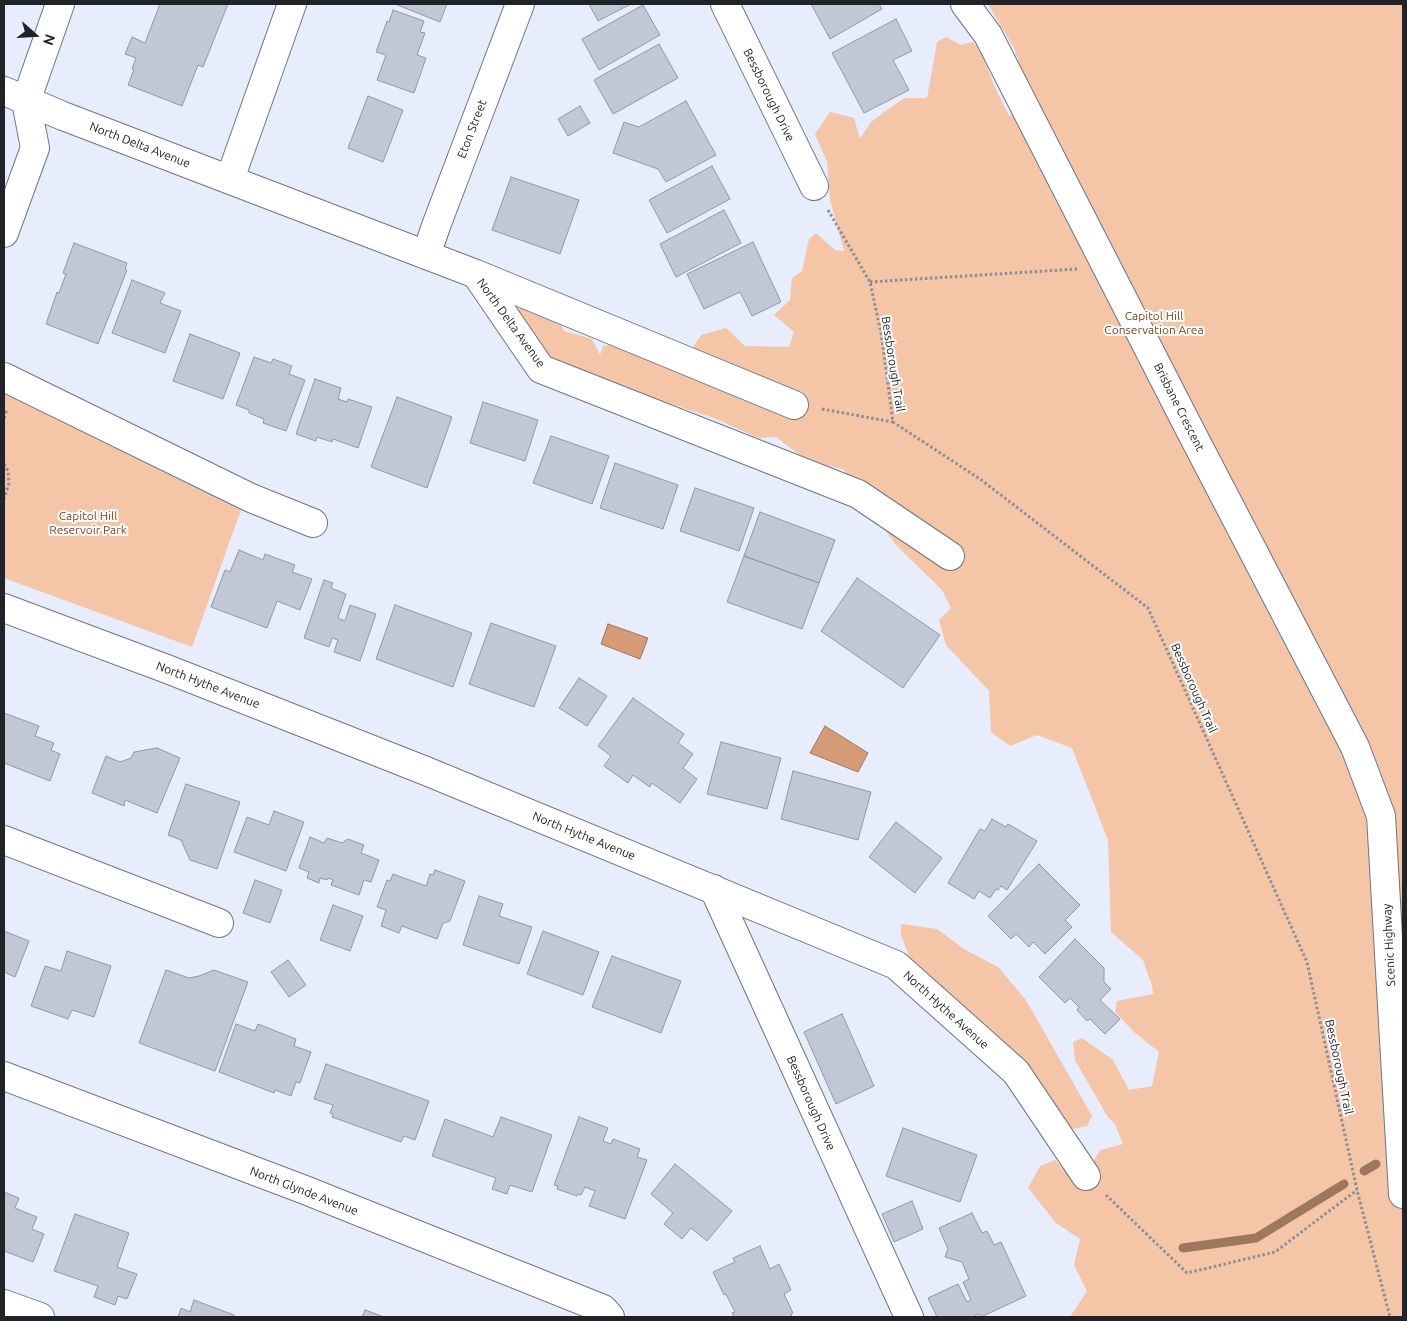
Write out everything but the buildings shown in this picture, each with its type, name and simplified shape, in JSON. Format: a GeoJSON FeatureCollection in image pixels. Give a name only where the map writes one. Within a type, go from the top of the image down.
{"type":"FeatureCollection","features":[{"type":"Feature","properties":{"kind":"street"},"geometry":{"type":"LineString","coordinates":[[4,233],[35,148],[15,96],[60,4]]}},
{"type":"Feature","properties":{"kind":"street"},"geometry":{"type":"LineString","coordinates":[[230,179],[292,4]]}},
{"type":"Feature","properties":{"kind":"street","name":"Eton Street"},"geometry":{"type":"LineString","coordinates":[[426,255],[520,4]]}},
{"type":"Feature","properties":{"kind":"street","name":"Bessborough Drive"},"geometry":{"type":"LineString","coordinates":[[725,4],[814,186]]}},
{"type":"Feature","properties":{"kind":"street","name":"Brisbane Crescent"},"geometry":{"type":"LineString","coordinates":[[965,4],[988,35],[1355,747],[1381,816]]}},
{"type":"Feature","properties":{"kind":"street","name":"North Delta Avenue"},"geometry":{"type":"LineString","coordinates":[[15,96],[476,274],[541,369],[858,494],[950,556]]}},
{"type":"Feature","properties":{"kind":"street"},"geometry":{"type":"LineString","coordinates":[[476,274],[794,405]]}},
{"type":"Feature","properties":{"kind":"street"},"geometry":{"type":"LineString","coordinates":[[4,377],[251,498],[313,524]]}},
{"type":"Feature","properties":{"kind":"street","name":"North Hythe Avenue"},"geometry":{"type":"LineString","coordinates":[[4,608],[167,669],[417,768],[896,965],[1016,1072],[1086,1176]]}},
{"type":"Feature","properties":{"kind":"street","name":"Scenic Highway"},"geometry":{"type":"LineString","coordinates":[[1381,816],[1403,1194]]}},
{"type":"Feature","properties":{"kind":"street"},"geometry":{"type":"LineString","coordinates":[[4,840],[219,923]]}},
{"type":"Feature","properties":{"kind":"street","name":"Bessborough Drive"},"geometry":{"type":"LineString","coordinates":[[714,889],[909,1317]]}},
{"type":"Feature","properties":{"kind":"street","name":"North Glynde Avenue"},"geometry":{"type":"LineString","coordinates":[[4,1076],[304,1190],[606,1313]]}},
{"type":"Feature","properties":{"kind":"street"},"geometry":{"type":"LineString","coordinates":[[4,1304],[40,1317]]}},
{"type":"Feature","properties":{"kind":"path","name":"Bessborough Trail"},"geometry":{"type":"LineString","coordinates":[[814,186],[870,282],[881,333],[893,422],[980,479],[1148,608],[1307,962],[1357,1190],[1390,1317]]}},
{"type":"Feature","properties":{"kind":"path"},"geometry":{"type":"LineString","coordinates":[[870,282],[1107,267]]}},
{"type":"Feature","properties":{"kind":"path"},"geometry":{"type":"LineString","coordinates":[[794,405],[893,422]]}},
{"type":"Feature","properties":{"kind":"path"},"geometry":{"type":"LineString","coordinates":[[4,464],[8,471],[9,483],[4,499]]}},
{"type":"Feature","properties":{"kind":"path"},"geometry":{"type":"LineString","coordinates":[[1086,1176],[1188,1273],[1275,1252],[1357,1190]]}},
{"type":"Feature","properties":{"kind":"green space","name":"Capitol Hill Conservation Area"},"geometry":{"type":"Polygon","coordinates":[[[988,4],[1403,4],[1403,1317],[1070,1317],[1087,1291],[1074,1265],[1080,1239],[1056,1223],[1028,1188],[1040,1166],[1055,1160],[1078,1187],[1100,1150],[1123,1144],[1115,1124],[1107,1116],[1075,1060],[1073,1042],[1082,1038],[1113,1060],[1129,1090],[1152,1086],[1159,1052],[1134,1032],[1115,1012],[1117,1001],[1153,994],[1152,986],[1143,960],[1111,932],[1108,840],[1072,748],[1037,735],[1010,746],[991,732],[989,691],[946,645],[939,620],[951,608],[942,590],[895,544],[843,469],[809,462],[776,437],[758,438],[714,418],[581,374],[547,365],[511,313],[523,307],[558,318],[564,331],[592,339],[600,355],[603,346],[656,339],[689,353],[701,335],[726,328],[745,346],[789,347],[794,332],[774,315],[790,300],[792,278],[802,271],[809,239],[816,233],[835,250],[844,251],[830,200],[827,162],[815,134],[830,112],[854,118],[860,139],[871,122],[904,98],[927,98],[937,42],[946,37],[961,45],[973,42],[981,51],[993,83],[1009,116],[1034,104],[1014,48],[988,4]]]}},
{"type":"Feature","properties":{"kind":"green space","name":"Capitol Hill Reservoir Park"},"geometry":{"type":"Polygon","coordinates":[[[4,393],[242,507],[192,647],[4,578],[4,393]]]}},
{"type":"Feature","properties":{"kind":"green space"},"geometry":{"type":"Polygon","coordinates":[[[901,924],[937,929],[964,949],[998,967],[1026,1000],[1092,1116],[1087,1126],[1066,1130],[915,972],[901,935],[901,924]]]}},
{"type":"Feature","properties":{"kind":"shaded area"},"geometry":{"type":"Polygon","coordinates":[[[608,624],[648,638],[640,659],[601,644],[608,624]]]}},
{"type":"Feature","properties":{"kind":"shaded area"},"geometry":{"type":"Polygon","coordinates":[[[825,726],[868,753],[858,772],[810,753],[825,726]]]}},
{"type":"Feature","properties":{"kind":"waterway"},"geometry":{"type":"LineString","coordinates":[[1364,1171],[1376,1164]]}},
{"type":"Feature","properties":{"kind":"waterway"},"geometry":{"type":"LineString","coordinates":[[1183,1248],[1256,1238],[1344,1184]]}}]}
